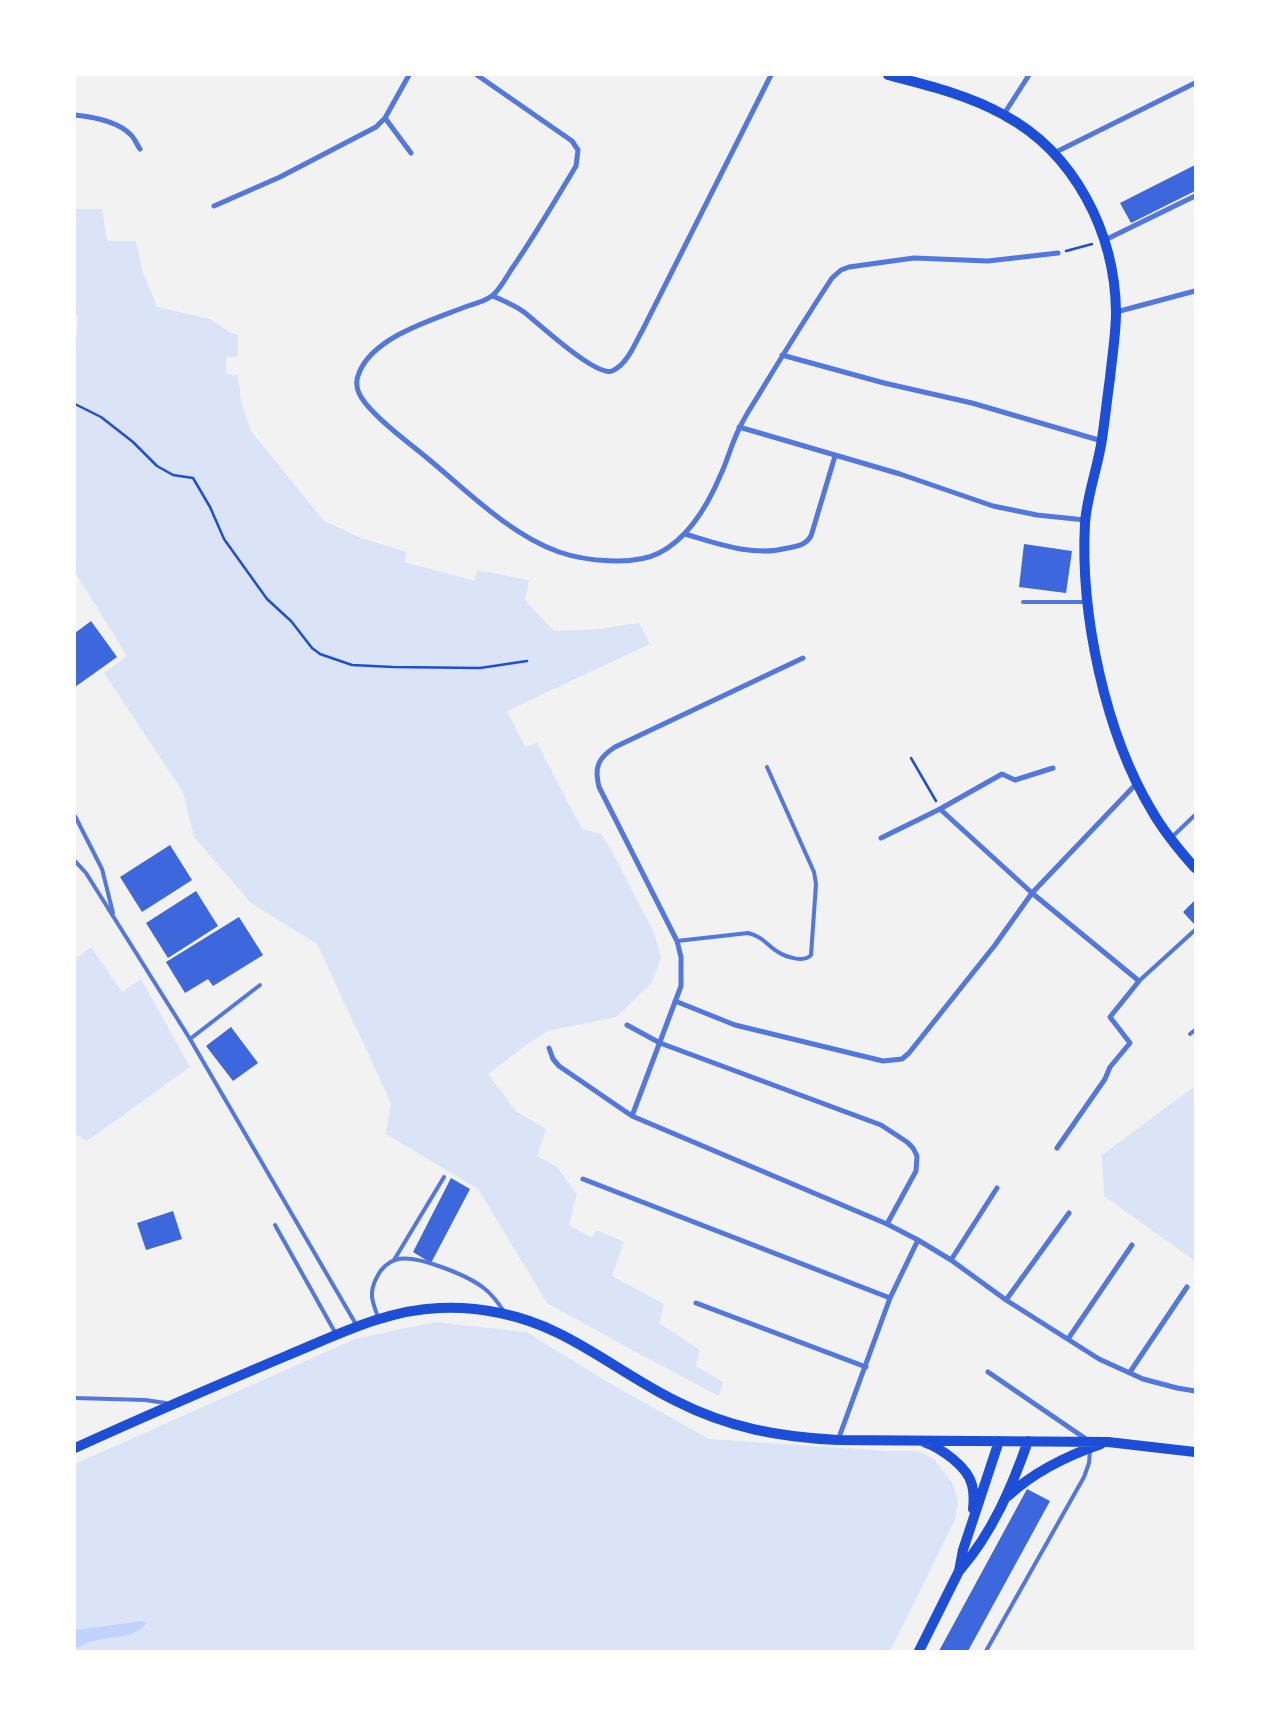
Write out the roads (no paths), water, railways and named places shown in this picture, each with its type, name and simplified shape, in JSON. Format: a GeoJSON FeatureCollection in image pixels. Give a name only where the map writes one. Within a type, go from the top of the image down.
{"type":"FeatureCollection","features":[{"type":"Feature","properties":{"kind":"main road"},"geometry":{"type":"LineString","coordinates":[[888,75],[943,90],[1004,114],[1031,131],[1054,153],[1075,180],[1097,219],[1105,240],[1112,268],[1116,312],[1102,441],[1085,520],[1084,566],[1087,602],[1096,655],[1112,720],[1121,746],[1152,812],[1170,839],[1195,868]]}},
{"type":"Feature","properties":{"kind":"main road"},"geometry":{"type":"LineString","coordinates":[[75,1448],[171,1404],[357,1326],[410,1311],[438,1308],[467,1309],[506,1314],[535,1323],[557,1332],[674,1400],[717,1420],[767,1433],[800,1438],[838,1440],[1028,1441],[1089,1444],[1108,1442],[1195,1452]]}},
{"type":"Feature","properties":{"kind":"main road"},"geometry":{"type":"LineString","coordinates":[[918,1440],[933,1445],[946,1454],[966,1473],[972,1484],[974,1498],[971,1527]]}},
{"type":"Feature","properties":{"kind":"main road"},"geometry":{"type":"LineString","coordinates":[[919,1651],[959,1570],[999,1441]]}},
{"type":"Feature","properties":{"kind":"main road"},"geometry":{"type":"LineString","coordinates":[[959,1570],[972,1555],[1005,1498],[1028,1441]]}},
{"type":"Feature","properties":{"kind":"main road"},"geometry":{"type":"LineString","coordinates":[[1005,1498],[1044,1469],[1089,1444]]}},
{"type":"Feature","properties":{"kind":"street"},"geometry":{"type":"LineString","coordinates":[[214,206],[289,172],[376,126],[385,118],[409,75]]}},
{"type":"Feature","properties":{"kind":"street"},"geometry":{"type":"LineString","coordinates":[[478,75],[572,141],[579,154],[576,166],[520,257],[493,296],[412,329],[388,342],[364,364],[356,382],[360,394],[366,403],[390,428],[487,509],[527,536],[557,552],[583,559],[612,562],[650,557],[661,552],[685,534],[701,514],[721,476],[739,427],[782,355],[832,278],[841,270],[914,258],[988,261],[1058,252]]}},
{"type":"Feature","properties":{"kind":"street"},"geometry":{"type":"LineString","coordinates":[[493,296],[510,303],[523,312],[598,370],[607,372],[621,365],[642,331],[771,75]]}},
{"type":"Feature","properties":{"kind":"street"},"geometry":{"type":"LineString","coordinates":[[1004,114],[1029,75]]}},
{"type":"Feature","properties":{"kind":"street"},"geometry":{"type":"LineString","coordinates":[[1054,153],[1195,83]]}},
{"type":"Feature","properties":{"kind":"street"},"geometry":{"type":"LineString","coordinates":[[75,115],[100,119],[116,125],[131,135],[140,149]]}},
{"type":"Feature","properties":{"kind":"street"},"geometry":{"type":"LineString","coordinates":[[385,118],[411,153]]}},
{"type":"Feature","properties":{"kind":"street"},"geometry":{"type":"LineString","coordinates":[[1105,240],[1195,196]]}},
{"type":"Feature","properties":{"kind":"street"},"geometry":{"type":"LineString","coordinates":[[1116,312],[1195,291]]}},
{"type":"Feature","properties":{"kind":"street"},"geometry":{"type":"LineString","coordinates":[[782,355],[884,384],[972,403],[1102,441]]}},
{"type":"Feature","properties":{"kind":"street"},"geometry":{"type":"LineString","coordinates":[[739,427],[900,474],[993,506],[1037,515],[1085,520]]}},
{"type":"Feature","properties":{"kind":"street"},"geometry":{"type":"LineString","coordinates":[[685,534],[739,550],[775,552],[804,545],[811,536],[835,456]]}},
{"type":"Feature","properties":{"kind":"street"},"geometry":{"type":"LineString","coordinates":[[632,1116],[681,986],[681,957],[677,941],[599,787],[596,776],[598,765],[601,757],[615,747],[803,658]]}},
{"type":"Feature","properties":{"kind":"street"},"geometry":{"type":"LineString","coordinates":[[881,838],[940,809],[1002,774],[1015,780],[1053,768]]}},
{"type":"Feature","properties":{"kind":"street"},"geometry":{"type":"LineString","coordinates":[[675,1001],[735,1025],[883,1061],[902,1059],[909,1053],[995,945],[1032,893],[1137,783]]}},
{"type":"Feature","properties":{"kind":"street"},"geometry":{"type":"LineString","coordinates":[[940,809],[1032,893],[1139,982],[1110,1016],[1130,1043],[1110,1066],[1105,1079],[1057,1148]]}},
{"type":"Feature","properties":{"kind":"street"},"geometry":{"type":"LineString","coordinates":[[626,1025],[660,1043],[881,1126],[907,1142],[917,1156],[916,1171],[888,1224]]}},
{"type":"Feature","properties":{"kind":"street"},"geometry":{"type":"LineString","coordinates":[[548,1048],[552,1059],[559,1066],[632,1116],[888,1224],[950,1260],[1006,1300],[1099,1359],[1143,1379],[1195,1391]]}},
{"type":"Feature","properties":{"kind":"street"},"geometry":{"type":"LineString","coordinates":[[583,1179],[890,1298]]}},
{"type":"Feature","properties":{"kind":"street"},"geometry":{"type":"LineString","coordinates":[[950,1260],[997,1188]]}},
{"type":"Feature","properties":{"kind":"street"},"geometry":{"type":"LineString","coordinates":[[1006,1300],[1069,1212]]}},
{"type":"Feature","properties":{"kind":"street"},"geometry":{"type":"LineString","coordinates":[[838,1440],[890,1298],[918,1240]]}},
{"type":"Feature","properties":{"kind":"street"},"geometry":{"type":"LineString","coordinates":[[1068,1339],[1132,1245]]}},
{"type":"Feature","properties":{"kind":"street"},"geometry":{"type":"LineString","coordinates":[[1130,1372],[1187,1287]]}},
{"type":"Feature","properties":{"kind":"street"},"geometry":{"type":"LineString","coordinates":[[696,1303],[866,1367]]}},
{"type":"Feature","properties":{"kind":"street"},"geometry":{"type":"LineString","coordinates":[[988,1372],[1089,1444]]}},
{"type":"Feature","properties":{"kind":"lane"},"geometry":{"type":"LineString","coordinates":[[1023,602],[1087,602]]}},
{"type":"Feature","properties":{"kind":"lane"},"geometry":{"type":"LineString","coordinates":[[677,941],[748,933],[756,934],[764,939],[780,954],[802,960],[808,959],[811,956],[816,884],[814,872],[767,767]]}},
{"type":"Feature","properties":{"kind":"lane"},"geometry":{"type":"LineString","coordinates":[[1170,839],[1195,815]]}},
{"type":"Feature","properties":{"kind":"lane"},"geometry":{"type":"LineString","coordinates":[[75,816],[102,870],[114,917]]}},
{"type":"Feature","properties":{"kind":"lane"},"geometry":{"type":"LineString","coordinates":[[75,861],[86,873],[190,1039],[357,1326]]}},
{"type":"Feature","properties":{"kind":"lane"},"geometry":{"type":"LineString","coordinates":[[1139,982],[1195,930]]}},
{"type":"Feature","properties":{"kind":"lane"},"geometry":{"type":"LineString","coordinates":[[190,1039],[260,985]]}},
{"type":"Feature","properties":{"kind":"lane"},"geometry":{"type":"LineString","coordinates":[[1190,1034],[1195,1030]]}},
{"type":"Feature","properties":{"kind":"lane"},"geometry":{"type":"LineString","coordinates":[[394,1260],[444,1177]]}},
{"type":"Feature","properties":{"kind":"lane"},"geometry":{"type":"LineString","coordinates":[[275,1225],[337,1335]]}},
{"type":"Feature","properties":{"kind":"lane"},"geometry":{"type":"LineString","coordinates":[[379,1319],[372,1299],[372,1290],[380,1272],[387,1264],[404,1258],[422,1261],[463,1276],[486,1289],[506,1314]]}},
{"type":"Feature","properties":{"kind":"lane"},"geometry":{"type":"LineString","coordinates":[[75,1398],[145,1400],[171,1404]]}},
{"type":"Feature","properties":{"kind":"lane"},"geometry":{"type":"LineString","coordinates":[[986,1651],[1084,1476],[1089,1463],[1089,1444]]}},
{"type":"Feature","properties":{"kind":"water"},"geometry":{"type":"Polygon","coordinates":[[[142,1621],[146,1623],[136,1632],[100,1639],[75,1649],[75,1630],[142,1621]]]}}]}
